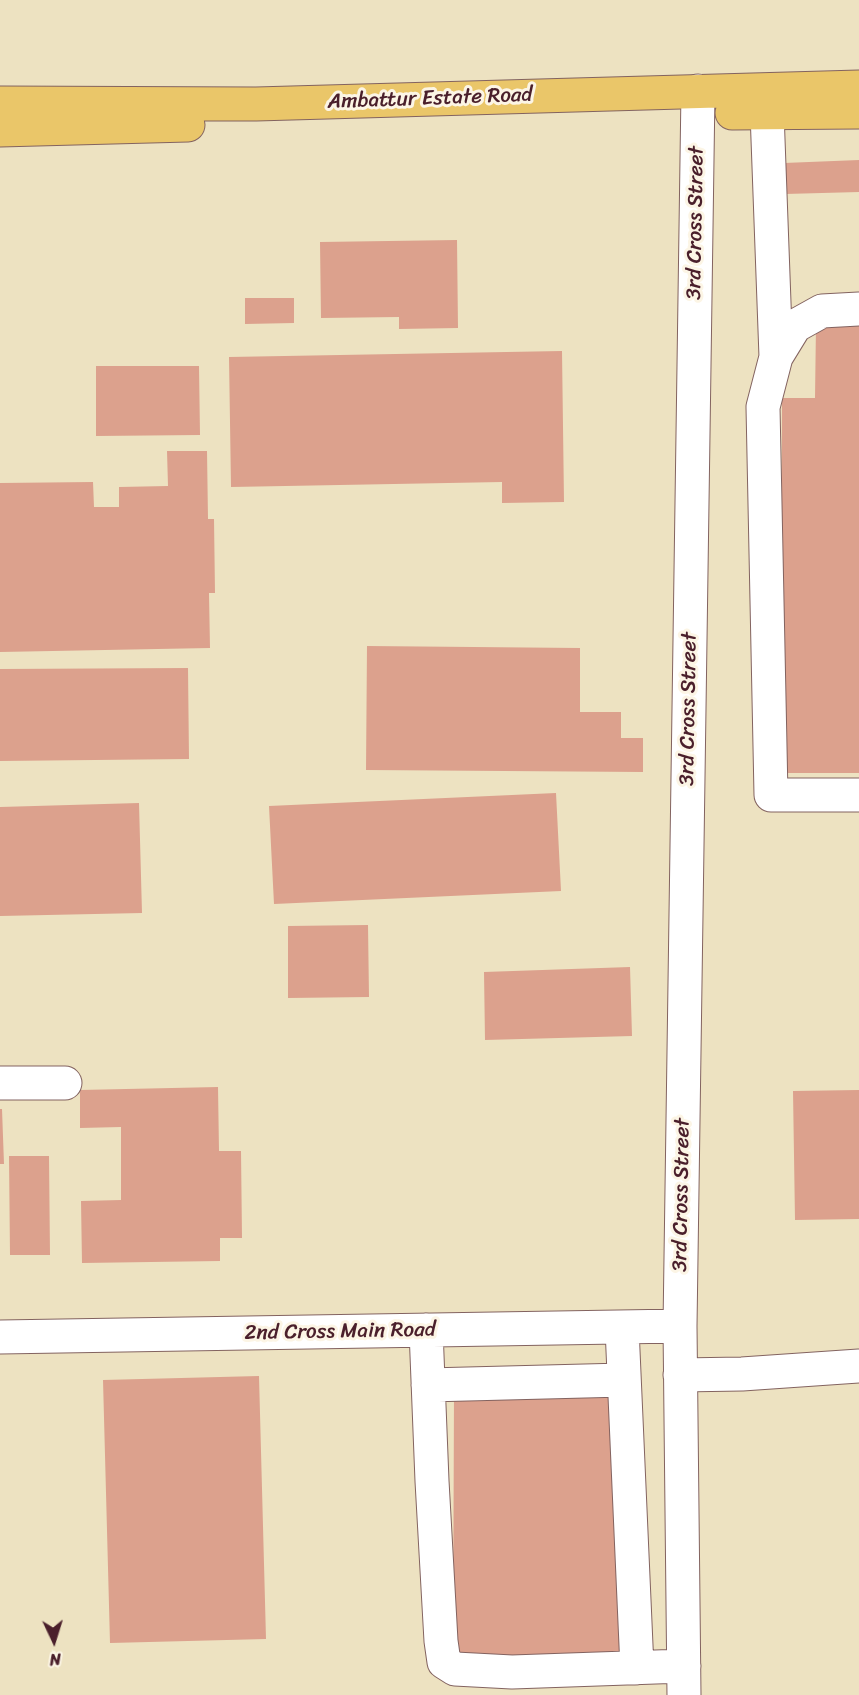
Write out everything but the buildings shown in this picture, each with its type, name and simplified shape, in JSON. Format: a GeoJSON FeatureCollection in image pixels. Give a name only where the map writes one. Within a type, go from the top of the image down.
{"type":"FeatureCollection","features":[{"type":"Feature","properties":{"kind":"main road","name":"Ambattur Estate Road"},"geometry":{"type":"LineString","coordinates":[[0,130],[698,102],[859,87]]}},
{"type":"Feature","properties":{"kind":"main road","name":"Ambattur Estate Road"},"geometry":{"type":"LineString","coordinates":[[0,103],[698,102],[767,112],[859,112]]}},
{"type":"Feature","properties":{"kind":"street","name":"3rd Cross Street"},"geometry":{"type":"LineString","coordinates":[[684,1680],[680,1326],[698,102]]}},
{"type":"Feature","properties":{"kind":"street"},"geometry":{"type":"LineString","coordinates":[[767,112],[776,357],[763,407],[771,795],[859,795]]}},
{"type":"Feature","properties":{"kind":"street"},"geometry":{"type":"LineString","coordinates":[[776,357],[795,326],[822,311],[859,309]]}},
{"type":"Feature","properties":{"kind":"street"},"geometry":{"type":"LineString","coordinates":[[0,1083],[65,1083]]}},
{"type":"Feature","properties":{"kind":"street","name":"2nd Cross Main Road"},"geometry":{"type":"LineString","coordinates":[[0,1337],[680,1326]]}},
{"type":"Feature","properties":{"kind":"street"},"geometry":{"type":"LineString","coordinates":[[622,1328],[637,1668]]}},
{"type":"Feature","properties":{"kind":"street"},"geometry":{"type":"LineString","coordinates":[[426,1330],[440,1630],[444,1662],[455,1669],[512,1672],[637,1668],[684,1680]]}},
{"type":"Feature","properties":{"kind":"street"},"geometry":{"type":"LineString","coordinates":[[680,1375],[742,1374],[859,1366]]}},
{"type":"Feature","properties":{"kind":"street"},"geometry":{"type":"LineString","coordinates":[[428,1385],[624,1380]]}}]}
